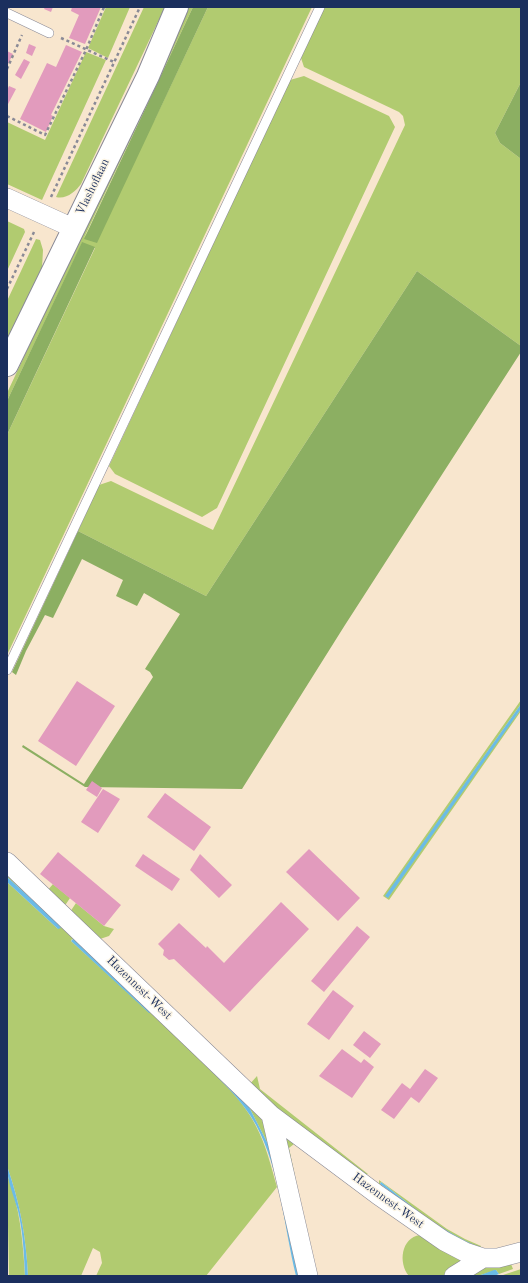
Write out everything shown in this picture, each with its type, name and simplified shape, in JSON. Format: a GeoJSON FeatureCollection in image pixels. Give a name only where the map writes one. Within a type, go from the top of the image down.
{"type":"FeatureCollection","features":[{"type":"Feature","properties":{"kind":"street","name":"Vlashoflaan"},"geometry":{"type":"LineString","coordinates":[[7,365],[148,76],[177,7]]}},
{"type":"Feature","properties":{"kind":"street"},"geometry":{"type":"LineString","coordinates":[[7,198],[73,228]]}},
{"type":"Feature","properties":{"kind":"street","name":"Hazennest-West"},"geometry":{"type":"LineString","coordinates":[[7,862],[271,1115],[378,1195],[444,1241],[465,1252],[483,1258]]}},
{"type":"Feature","properties":{"kind":"street"},"geometry":{"type":"LineString","coordinates":[[271,1115],[308,1276]]}},
{"type":"Feature","properties":{"kind":"street"},"geometry":{"type":"LineString","coordinates":[[454,1276],[483,1258],[498,1258],[521,1252]]}},
{"type":"Feature","properties":{"kind":"lane"},"geometry":{"type":"LineString","coordinates":[[7,670],[320,7]]}},
{"type":"Feature","properties":{"kind":"lane"},"geometry":{"type":"LineString","coordinates":[[7,13],[50,33]]}},
{"type":"Feature","properties":{"kind":"path"},"geometry":{"type":"LineString","coordinates":[[7,116],[45,135],[86,50],[104,7]]}},
{"type":"Feature","properties":{"kind":"path"},"geometry":{"type":"LineString","coordinates":[[7,289],[140,7]]}},
{"type":"Feature","properties":{"kind":"path"},"geometry":{"type":"LineString","coordinates":[[7,69],[27,23]]}},
{"type":"Feature","properties":{"kind":"path"},"geometry":{"type":"LineString","coordinates":[[50,33],[114,62]]}},
{"type":"Feature","properties":{"kind":"green space"},"geometry":{"type":"Polygon","coordinates":[[[106,7],[130,7],[108,58],[88,48],[106,7]]]}},
{"type":"Feature","properties":{"kind":"green space"},"geometry":{"type":"Polygon","coordinates":[[[144,7],[165,7],[81,184],[74,192],[67,196],[60,198],[56,197],[144,7]]]}},
{"type":"Feature","properties":{"kind":"green space"},"geometry":{"type":"Polygon","coordinates":[[[188,7],[193,7],[84,238],[155,119],[208,7],[312,7],[7,655],[7,435],[95,248],[82,243],[7,401],[7,393],[188,7]]]}},
{"type":"Feature","properties":{"kind":"green space"},"geometry":{"type":"Polygon","coordinates":[[[193,7],[208,7],[97,243],[84,239],[193,7]]]}},
{"type":"Feature","properties":{"kind":"green space"},"geometry":{"type":"Polygon","coordinates":[[[324,7],[521,7],[521,82],[495,133],[500,143],[521,159],[521,346],[417,271],[206,596],[78,531],[99,485],[111,481],[213,530],[405,125],[403,116],[399,112],[304,67],[301,58],[324,7]]]}},
{"type":"Feature","properties":{"kind":"green space"},"geometry":{"type":"Polygon","coordinates":[[[86,52],[106,60],[42,200],[7,184],[7,122],[45,140],[86,52]]]}},
{"type":"Feature","properties":{"kind":"green space"},"geometry":{"type":"Polygon","coordinates":[[[304,76],[389,116],[395,127],[217,508],[202,517],[115,474],[109,466],[290,80],[304,76]]]}},
{"type":"Feature","properties":{"kind":"green space"},"geometry":{"type":"Polygon","coordinates":[[[521,82],[521,159],[500,143],[495,133],[521,82]]]}},
{"type":"Feature","properties":{"kind":"green space"},"geometry":{"type":"Polygon","coordinates":[[[7,221],[24,229],[25,232],[7,271],[7,221]]]}},
{"type":"Feature","properties":{"kind":"green space"},"geometry":{"type":"Polygon","coordinates":[[[36,239],[40,240],[43,250],[42,268],[7,343],[7,301],[36,239]]]}},
{"type":"Feature","properties":{"kind":"green space"},"geometry":{"type":"Polygon","coordinates":[[[82,242],[95,247],[7,435],[7,401],[82,242]]]}},
{"type":"Feature","properties":{"kind":"green space"},"geometry":{"type":"Polygon","coordinates":[[[417,271],[521,346],[521,352],[345,625],[242,789],[85,787],[22,747],[23,745],[84,784],[153,677],[150,672],[145,669],[180,614],[144,593],[137,606],[116,596],[123,580],[82,559],[53,618],[45,615],[26,651],[16,675],[12,672],[78,531],[206,596],[417,271]]]}},
{"type":"Feature","properties":{"kind":"green space"},"geometry":{"type":"Polygon","coordinates":[[[521,700],[521,704],[386,896],[388,897],[502,734],[521,709],[521,711],[389,900],[383,896],[521,700]]]}},
{"type":"Feature","properties":{"kind":"green space"},"geometry":{"type":"Polygon","coordinates":[[[7,868],[240,1097],[196,1055],[244,1106],[260,1133],[277,1187],[206,1276],[96,1276],[102,1263],[100,1252],[93,1248],[81,1276],[28,1276],[22,1220],[7,1166],[7,882],[58,929],[53,918],[7,877],[7,868]],[[72,939],[71,941],[150,1013],[72,939]]]}},
{"type":"Feature","properties":{"kind":"green space"},"geometry":{"type":"Polygon","coordinates":[[[53,884],[70,898],[66,904],[62,905],[47,891],[53,884]]]}},
{"type":"Feature","properties":{"kind":"green space"},"geometry":{"type":"Polygon","coordinates":[[[76,903],[104,926],[114,929],[109,936],[100,939],[70,912],[76,903]]]}},
{"type":"Feature","properties":{"kind":"green space"},"geometry":{"type":"Polygon","coordinates":[[[257,1076],[260,1089],[368,1174],[362,1177],[287,1121],[249,1085],[257,1076]]]}},
{"type":"Feature","properties":{"kind":"green space"},"geometry":{"type":"Polygon","coordinates":[[[248,1105],[260,1117],[266,1127],[268,1144],[248,1105]]]}},
{"type":"Feature","properties":{"kind":"green space"},"geometry":{"type":"Polygon","coordinates":[[[281,1129],[464,1258],[463,1265],[444,1276],[409,1276],[403,1265],[403,1252],[409,1241],[420,1235],[294,1144],[289,1148],[316,1276],[281,1129]]]}},
{"type":"Feature","properties":{"kind":"green space"},"geometry":{"type":"Polygon","coordinates":[[[7,1174],[18,1212],[25,1276],[9,1276],[7,1174]]]}},
{"type":"Feature","properties":{"kind":"green space"},"geometry":{"type":"Polygon","coordinates":[[[379,1180],[447,1229],[481,1246],[479,1251],[452,1239],[439,1231],[379,1185],[379,1180]],[[381,1182],[380,1184],[439,1230],[465,1244],[479,1249],[479,1247],[440,1227],[381,1182]]]}},
{"type":"Feature","properties":{"kind":"green space"},"geometry":{"type":"Polygon","coordinates":[[[511,1264],[513,1269],[499,1274],[496,1270],[478,1276],[465,1276],[481,1267],[511,1264]]]}},
{"type":"Feature","properties":{"kind":"green space"},"geometry":{"type":"Polygon","coordinates":[[[521,1269],[521,1276],[500,1276],[521,1269]]]}},
{"type":"Feature","properties":{"kind":"water"},"geometry":{"type":"Polygon","coordinates":[[[521,704],[521,709],[388,898],[385,896],[521,704]]]}},
{"type":"Feature","properties":{"kind":"water"},"geometry":{"type":"Polygon","coordinates":[[[7,877],[53,918],[61,928],[58,929],[7,882],[7,877]]]}},
{"type":"Feature","properties":{"kind":"water"},"geometry":{"type":"Polygon","coordinates":[[[74,938],[151,1013],[149,1013],[71,941],[74,938]]]}},
{"type":"Feature","properties":{"kind":"water"},"geometry":{"type":"Polygon","coordinates":[[[198,1058],[248,1105],[268,1144],[299,1276],[296,1276],[276,1179],[264,1142],[256,1125],[244,1106],[198,1058]]]}},
{"type":"Feature","properties":{"kind":"water"},"geometry":{"type":"Polygon","coordinates":[[[7,1166],[22,1220],[28,1276],[25,1276],[21,1227],[18,1211],[9,1183],[7,1166]]]}},
{"type":"Feature","properties":{"kind":"water"},"geometry":{"type":"Polygon","coordinates":[[[381,1182],[441,1227],[480,1247],[479,1249],[440,1229],[380,1184],[381,1182]]]}},
{"type":"Feature","properties":{"kind":"water"},"geometry":{"type":"Polygon","coordinates":[[[496,1270],[499,1274],[494,1276],[478,1276],[496,1270]]]}},
{"type":"Feature","properties":{"kind":"building"},"geometry":{"type":"Polygon","coordinates":[[[45,7],[53,7],[51,12],[44,9],[45,7]]]}},
{"type":"Feature","properties":{"kind":"building"},"geometry":{"type":"Polygon","coordinates":[[[72,7],[101,7],[85,44],[69,38],[79,15],[71,11],[72,7]]]}},
{"type":"Feature","properties":{"kind":"building"},"geometry":{"type":"Polygon","coordinates":[[[29,44],[36,47],[32,56],[26,53],[29,44]]]}},
{"type":"Feature","properties":{"kind":"building"},"geometry":{"type":"Polygon","coordinates":[[[66,45],[82,52],[51,115],[53,116],[46,132],[20,119],[47,63],[56,67],[66,45]]]}},
{"type":"Feature","properties":{"kind":"building"},"geometry":{"type":"Polygon","coordinates":[[[7,51],[13,54],[7,66],[7,51]]]}},
{"type":"Feature","properties":{"kind":"building"},"geometry":{"type":"Polygon","coordinates":[[[24,59],[30,62],[21,79],[15,75],[24,59]]]}},
{"type":"Feature","properties":{"kind":"building"},"geometry":{"type":"Polygon","coordinates":[[[9,86],[16,89],[7,106],[7,90],[9,86]]]}},
{"type":"Feature","properties":{"kind":"building"},"geometry":{"type":"Polygon","coordinates":[[[77,681],[115,706],[76,766],[38,741],[77,681]]]}},
{"type":"Feature","properties":{"kind":"building"},"geometry":{"type":"Polygon","coordinates":[[[92,781],[102,788],[97,797],[86,790],[92,781]]]}},
{"type":"Feature","properties":{"kind":"building"},"geometry":{"type":"Polygon","coordinates":[[[103,789],[120,799],[98,833],[81,822],[103,789]]]}},
{"type":"Feature","properties":{"kind":"building"},"geometry":{"type":"Polygon","coordinates":[[[165,793],[211,827],[194,851],[147,817],[165,793]]]}},
{"type":"Feature","properties":{"kind":"building"},"geometry":{"type":"Polygon","coordinates":[[[309,849],[360,898],[338,921],[286,872],[309,849]]]}},
{"type":"Feature","properties":{"kind":"building"},"geometry":{"type":"Polygon","coordinates":[[[58,852],[121,905],[104,926],[40,874],[58,852]]]}},
{"type":"Feature","properties":{"kind":"building"},"geometry":{"type":"Polygon","coordinates":[[[143,854],[180,879],[172,891],[135,866],[143,854]]]}},
{"type":"Feature","properties":{"kind":"building"},"geometry":{"type":"Polygon","coordinates":[[[200,854],[232,885],[219,898],[190,870],[200,854]]]}},
{"type":"Feature","properties":{"kind":"building"},"geometry":{"type":"Polygon","coordinates":[[[281,902],[309,929],[230,1012],[174,959],[169,960],[163,955],[164,950],[158,944],[179,923],[206,948],[207,946],[224,963],[281,902]]]}},
{"type":"Feature","properties":{"kind":"building"},"geometry":{"type":"Polygon","coordinates":[[[357,926],[370,937],[324,992],[311,981],[357,926]]]}},
{"type":"Feature","properties":{"kind":"building"},"geometry":{"type":"Polygon","coordinates":[[[333,990],[354,1006],[329,1040],[307,1024],[333,990]]]}},
{"type":"Feature","properties":{"kind":"building"},"geometry":{"type":"Polygon","coordinates":[[[364,1031],[381,1044],[370,1058],[353,1045],[364,1031]]]}},
{"type":"Feature","properties":{"kind":"building"},"geometry":{"type":"Polygon","coordinates":[[[342,1049],[361,1063],[364,1059],[374,1067],[352,1098],[319,1076],[342,1049]]]}},
{"type":"Feature","properties":{"kind":"building"},"geometry":{"type":"Polygon","coordinates":[[[425,1069],[438,1078],[419,1103],[411,1097],[394,1119],[381,1110],[402,1083],[410,1089],[425,1069]]]}}]}
